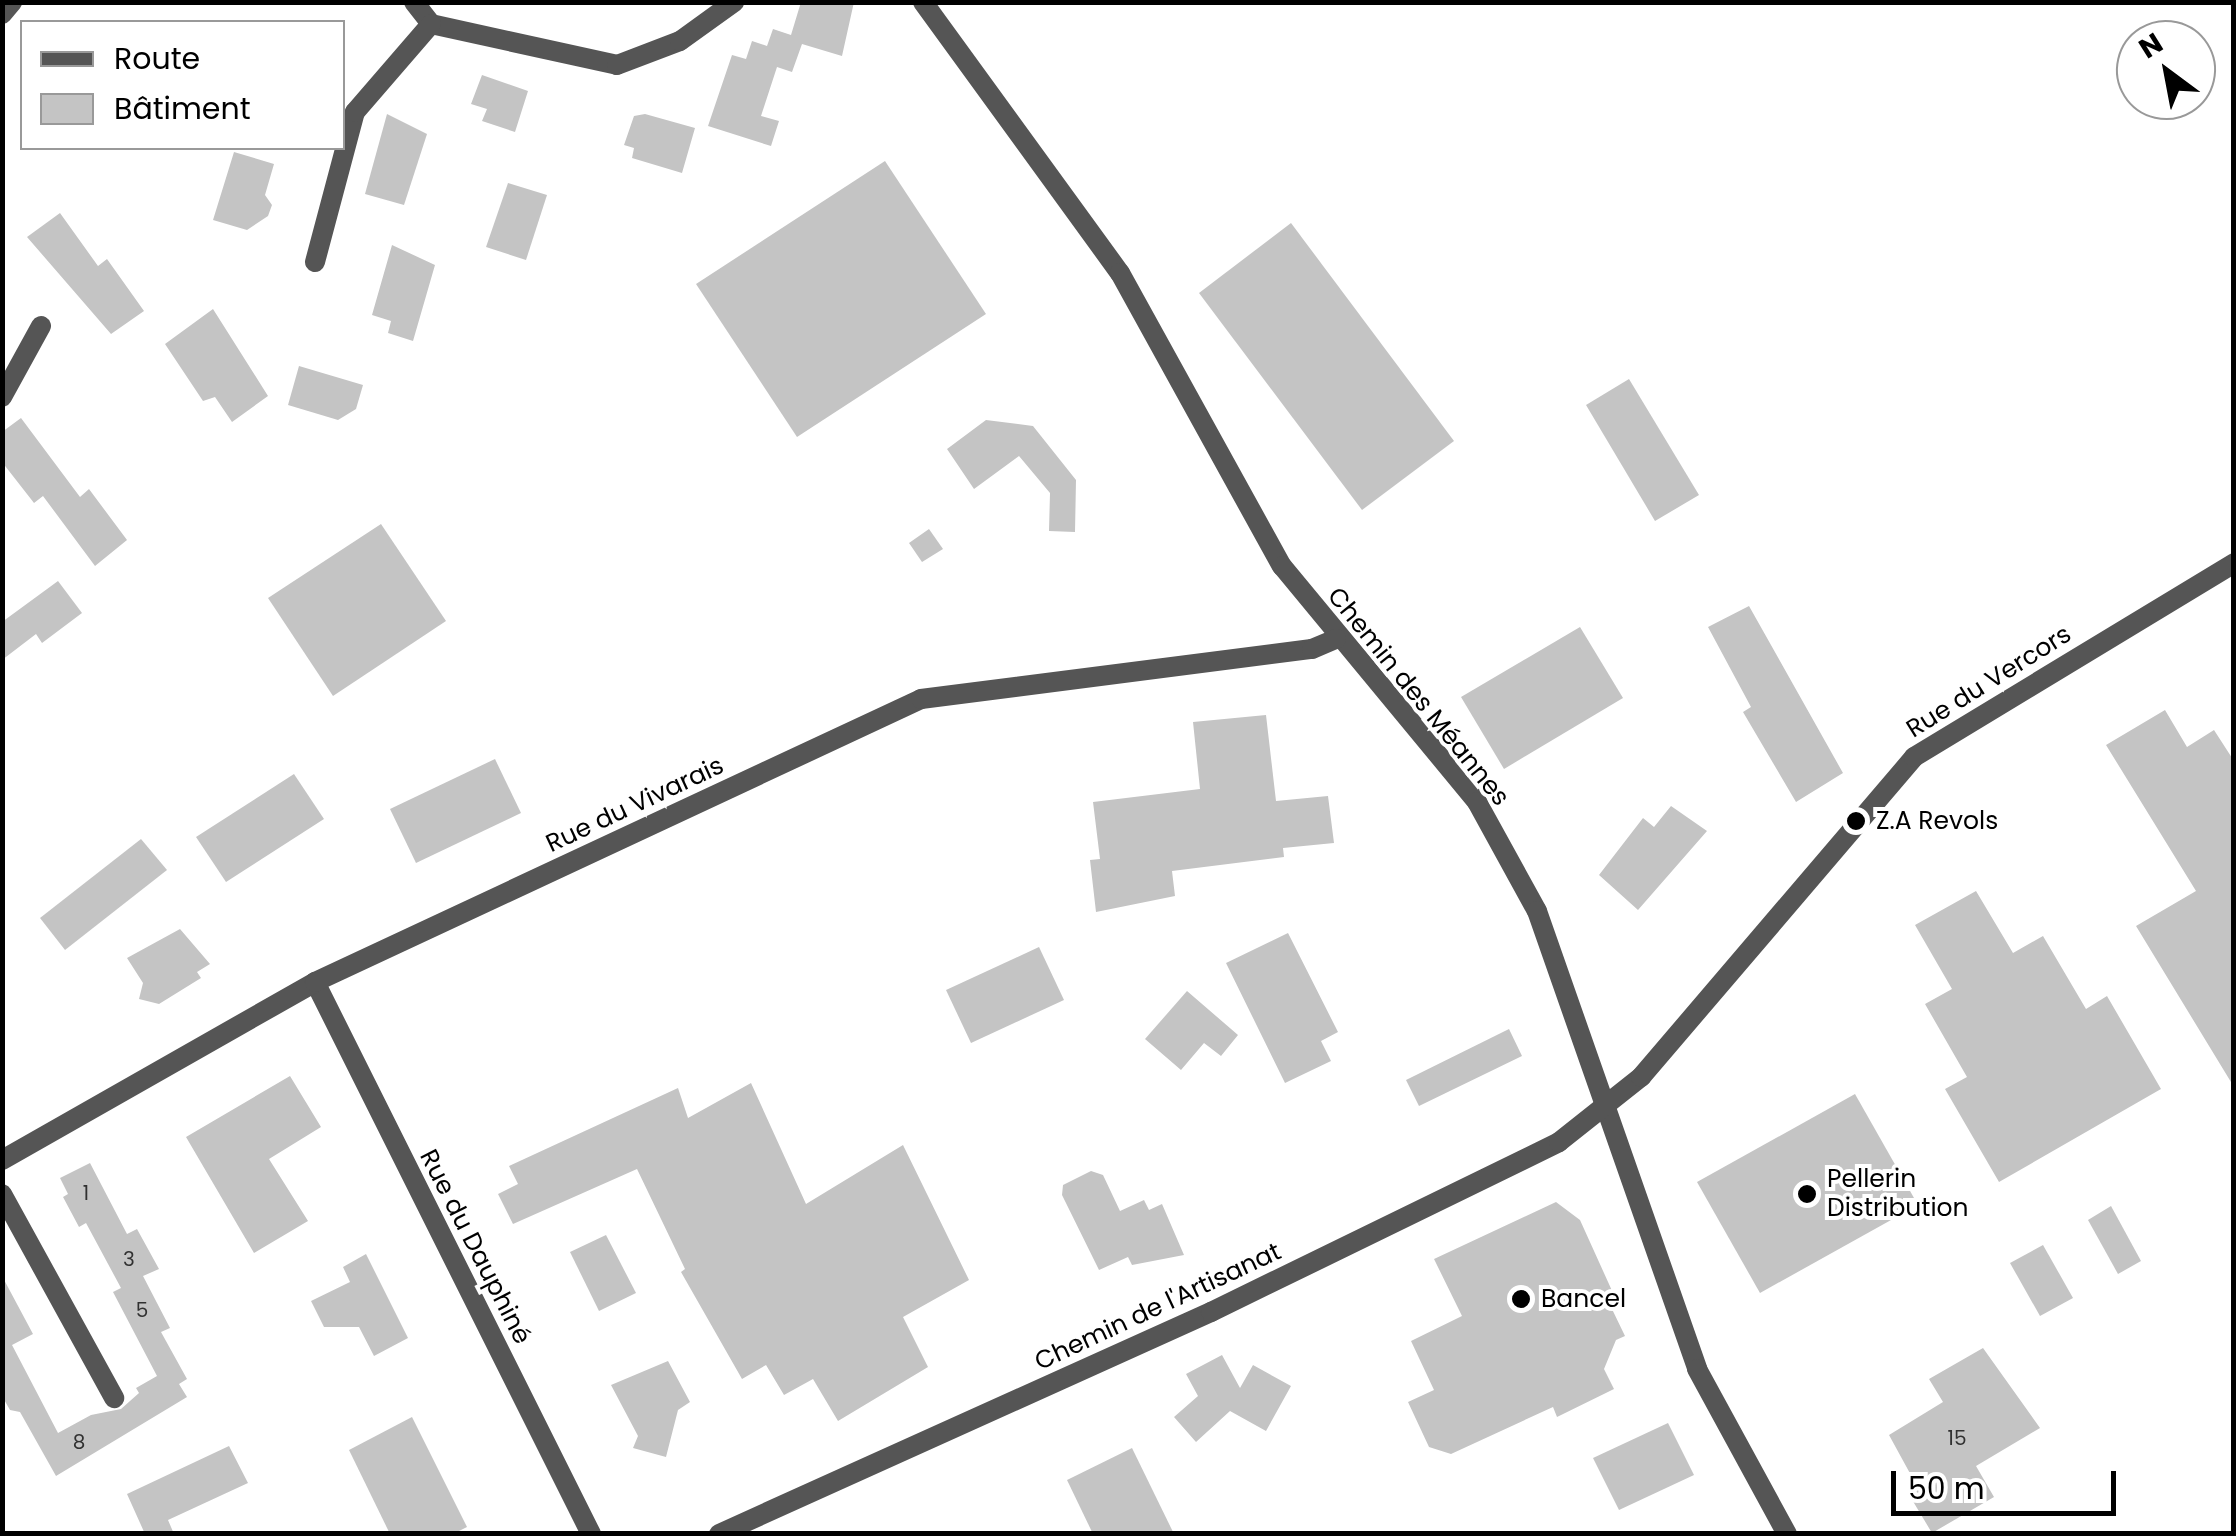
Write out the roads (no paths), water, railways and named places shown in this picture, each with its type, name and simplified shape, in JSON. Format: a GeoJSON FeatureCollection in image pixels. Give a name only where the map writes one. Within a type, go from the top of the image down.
{"type":"FeatureCollection","features":[{"type":"Feature","properties":{"kind":"street"},"geometry":{"type":"LineString","coordinates":[[2,14],[12,2]]}},
{"type":"Feature","properties":{"kind":"street"},"geometry":{"type":"LineString","coordinates":[[414,2],[431,24],[617,65],[680,41],[734,2]]}},
{"type":"Feature","properties":{"kind":"street","name":"Chemin des Méannes"},"geometry":{"type":"LineString","coordinates":[[923,2],[1120,274],[1282,566],[1336,639],[1477,802],[1537,912],[1696,1369],[1787,1534]]}},
{"type":"Feature","properties":{"kind":"street"},"geometry":{"type":"LineString","coordinates":[[345,150],[355,112],[431,24]]}},
{"type":"Feature","properties":{"kind":"street"},"geometry":{"type":"LineString","coordinates":[[315,262],[345,150]]}},
{"type":"Feature","properties":{"kind":"street"},"geometry":{"type":"LineString","coordinates":[[2,397],[41,326]]}},
{"type":"Feature","properties":{"kind":"street","name":"Rue du Vercors"},"geometry":{"type":"LineString","coordinates":[[1608,1109],[1914,757],[2234,563]]}},
{"type":"Feature","properties":{"kind":"street","name":"Rue du Vivarais"},"geometry":{"type":"LineString","coordinates":[[2,1160],[315,982],[921,699],[1312,649],[1336,639]]}},
{"type":"Feature","properties":{"kind":"street","name":"Rue du Dauphiné"},"geometry":{"type":"LineString","coordinates":[[315,982],[590,1534]]}},
{"type":"Feature","properties":{"kind":"street","name":"Chemin de l'Artisanat"},"geometry":{"type":"LineString","coordinates":[[720,1534],[1211,1312],[1559,1142],[1608,1109]]}},
{"type":"Feature","properties":{"kind":"street"},"geometry":{"type":"LineString","coordinates":[[2,1194],[114,1398]]}},
{"type":"Feature","properties":{"kind":"place","name":"Z.A Revols"},"geometry":{"type":"Point","coordinates":[1856,821]}},
{"type":"Feature","properties":{"kind":"place","name":"Pellerin Distribution"},"geometry":{"type":"Point","coordinates":[1807,1194]}},
{"type":"Feature","properties":{"kind":"place","name":"Bancel"},"geometry":{"type":"Point","coordinates":[1521,1299]}}]}
